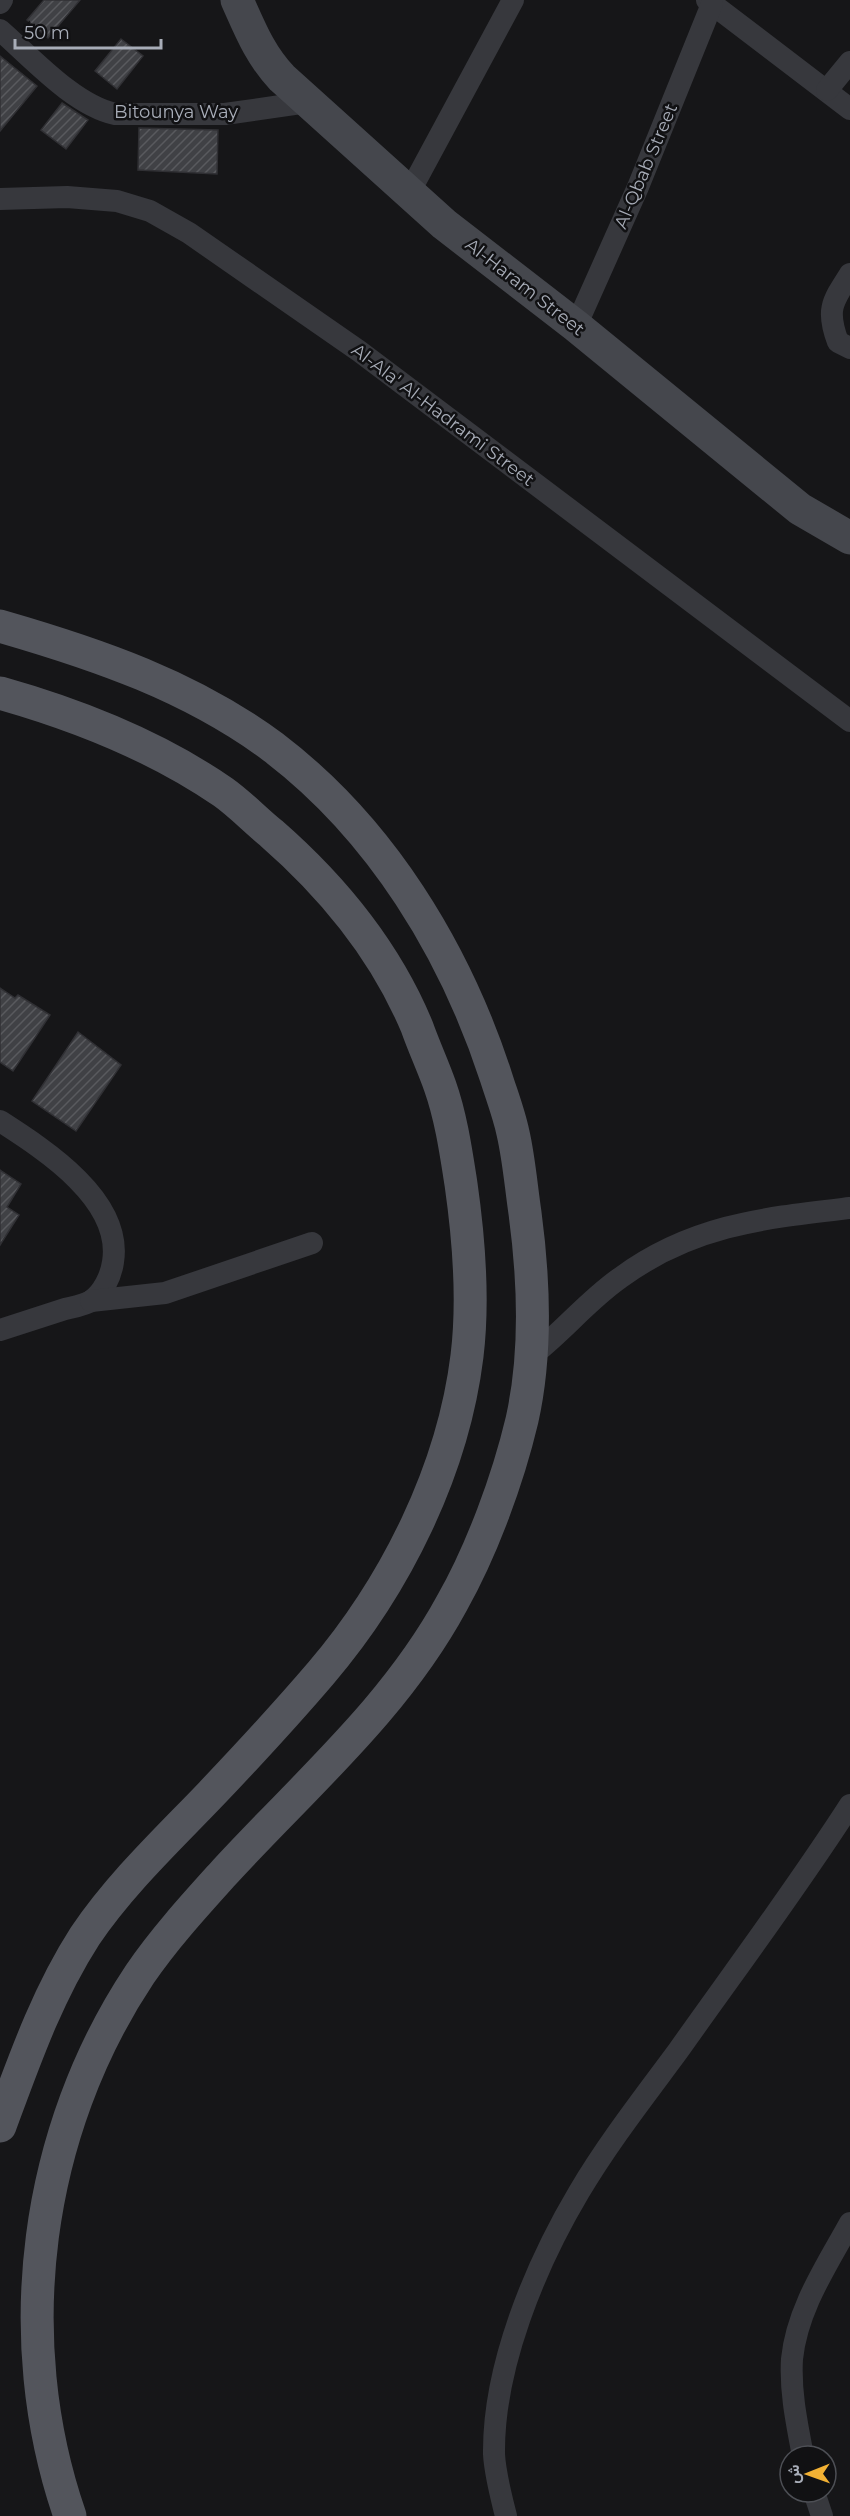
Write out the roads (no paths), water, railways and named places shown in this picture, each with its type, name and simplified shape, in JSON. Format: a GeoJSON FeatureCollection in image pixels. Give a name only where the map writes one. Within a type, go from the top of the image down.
{"type":"FeatureCollection","features":[{"type":"Feature","properties":{"kind":"main road"},"geometry":{"type":"LineString","coordinates":[[0,626],[98,655],[152,676],[228,717],[309,777],[342,811],[398,879],[440,944],[469,1002],[513,1130],[532,1276],[530,1358],[522,1418],[504,1476],[459,1590],[432,1638],[370,1723],[225,1871],[173,1930],[142,1971],[98,2047],[73,2111],[55,2171],[44,2221],[37,2275],[40,2395],[50,2450],[70,2516]]}},
{"type":"Feature","properties":{"kind":"main road"},"geometry":{"type":"LineString","coordinates":[[0,693],[56,710],[108,730],[194,774],[228,795],[300,858],[346,908],[379,952],[406,1002],[441,1089],[457,1159],[467,1227],[470,1302],[468,1352],[459,1406],[444,1456],[412,1534],[367,1611],[323,1670],[107,1905],[90,1930],[47,2006],[0,2126]]}},
{"type":"Feature","properties":{"kind":"street","name":"Al-Haram Street"},"geometry":{"type":"LineString","coordinates":[[237,0],[266,61],[308,102],[444,224],[576,326],[800,509],[850,538]]}},
{"type":"Feature","properties":{"kind":"street"},"geometry":{"type":"LineString","coordinates":[[410,193],[513,0]]}},
{"type":"Feature","properties":{"kind":"street"},"geometry":{"type":"LineString","coordinates":[[710,2],[850,109]]}},
{"type":"Feature","properties":{"kind":"street","name":"Al-Qbab Street"},"geometry":{"type":"LineString","coordinates":[[576,326],[638,187],[710,2]]}},
{"type":"Feature","properties":{"kind":"street","name":"Bitounya Way"},"geometry":{"type":"LineString","coordinates":[[0,30],[80,99],[100,111],[115,114],[225,114],[308,102]]}},
{"type":"Feature","properties":{"kind":"street"},"geometry":{"type":"LineString","coordinates":[[827,90],[850,62]]}},
{"type":"Feature","properties":{"kind":"street","name":"Al-Ala' Al-Hadrami Street"},"geometry":{"type":"LineString","coordinates":[[0,198],[67,197],[117,201],[150,211],[189,233],[360,351],[850,721]]}},
{"type":"Feature","properties":{"kind":"street"},"geometry":{"type":"LineString","coordinates":[[850,274],[832,302],[831,313],[838,342],[850,348]]}},
{"type":"Feature","properties":{"kind":"street"},"geometry":{"type":"LineString","coordinates":[[0,1120],[55,1159],[77,1179],[104,1213],[116,1247],[104,1287],[91,1301]]}},
{"type":"Feature","properties":{"kind":"street"},"geometry":{"type":"LineString","coordinates":[[530,1358],[618,1279],[671,1246],[742,1222],[850,1208]]}},
{"type":"Feature","properties":{"kind":"street"},"geometry":{"type":"LineString","coordinates":[[0,1330],[91,1301],[131,1299],[165,1293],[312,1243]]}},
{"type":"Feature","properties":{"kind":"street"},"geometry":{"type":"LineString","coordinates":[[506,2516],[494,2455],[498,2409],[517,2329],[549,2247],[579,2192],[611,2145],[809,1868],[850,1805]]}},
{"type":"Feature","properties":{"kind":"street"},"geometry":{"type":"LineString","coordinates":[[802,2444],[794,2406],[792,2358],[806,2304],[850,2223]]}}]}
